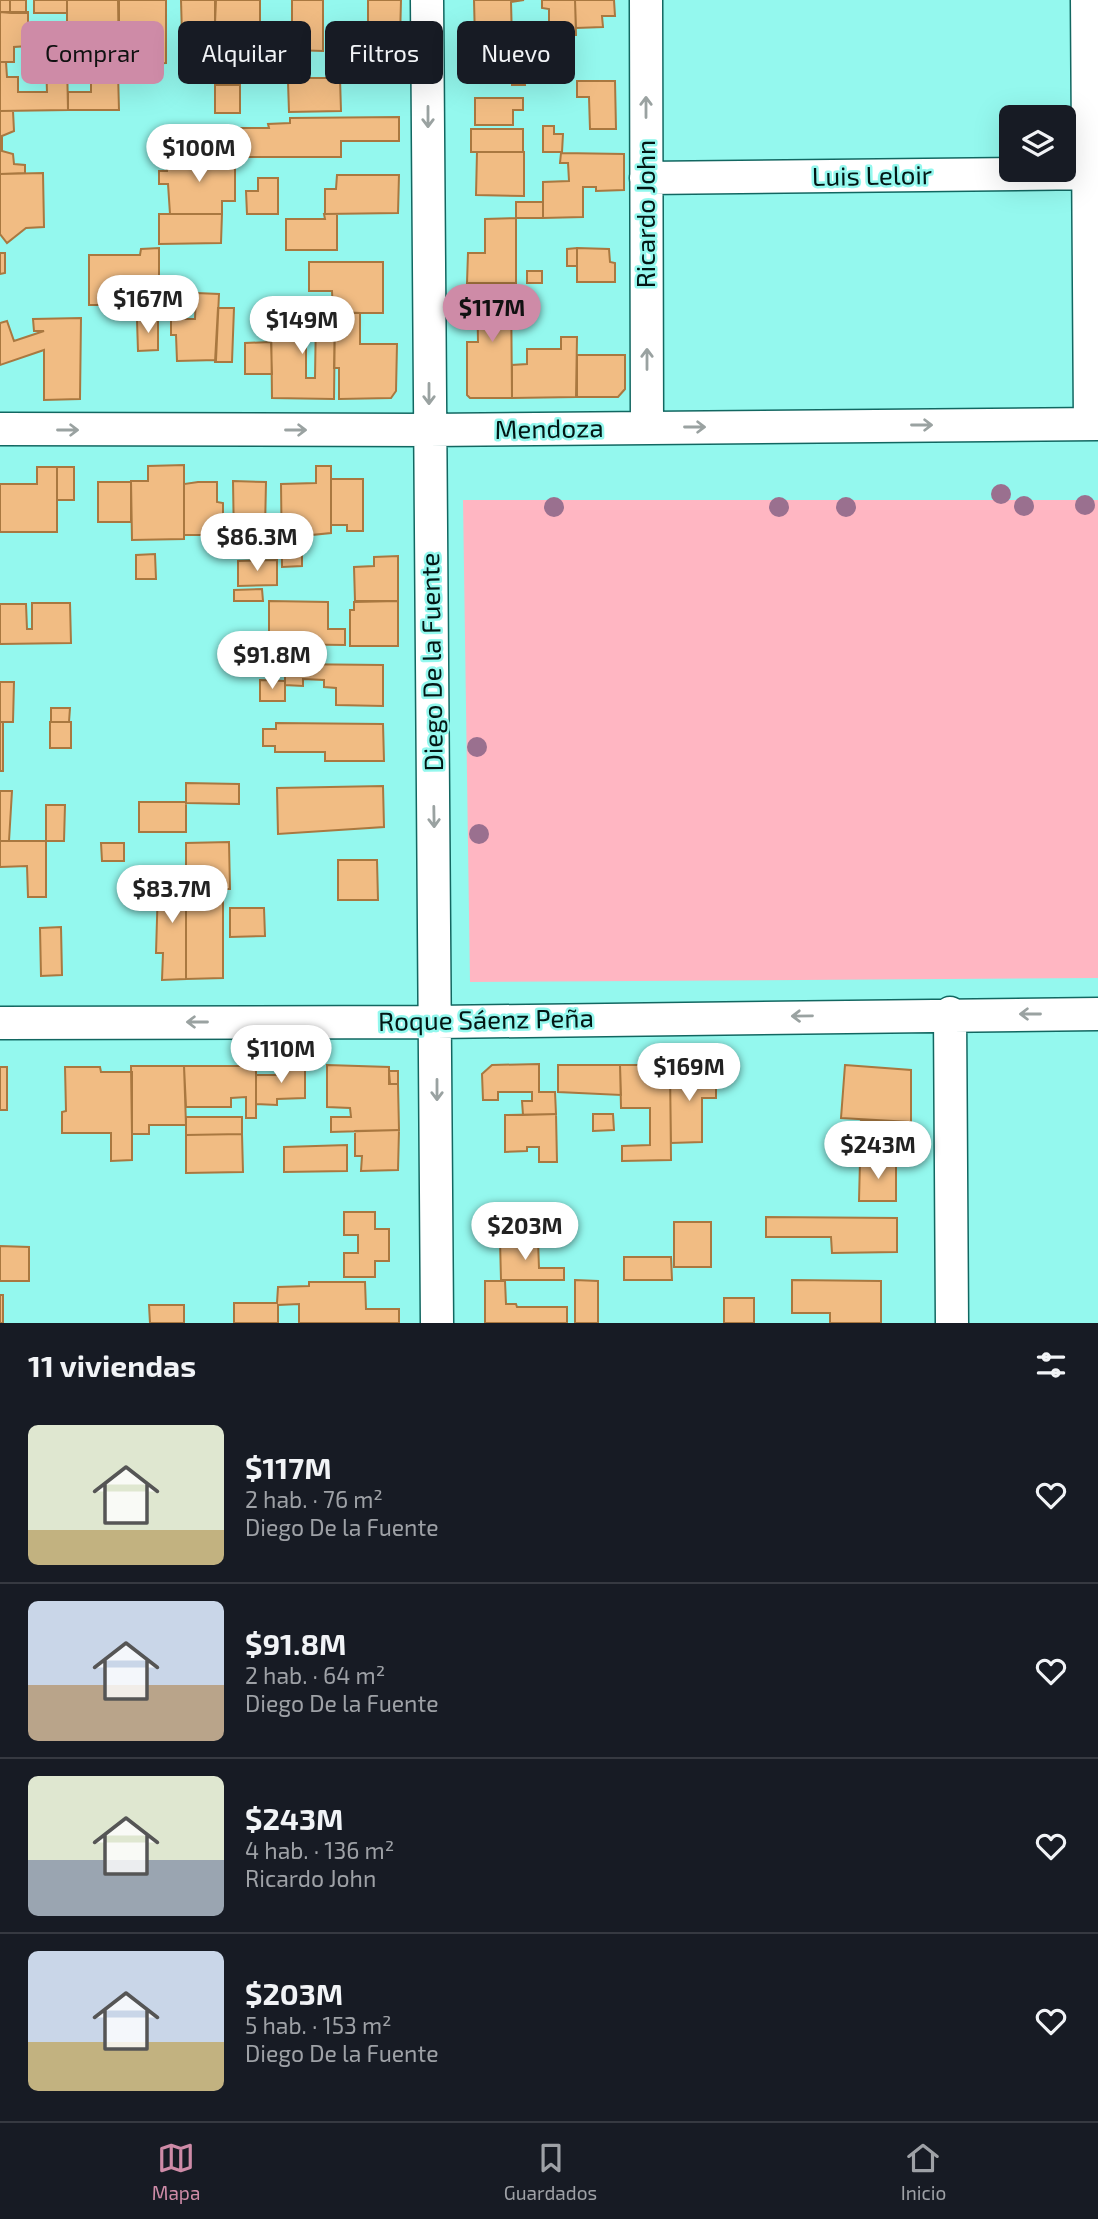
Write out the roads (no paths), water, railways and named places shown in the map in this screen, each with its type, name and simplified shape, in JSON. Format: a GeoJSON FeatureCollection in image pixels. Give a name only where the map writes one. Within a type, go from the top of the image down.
{"type":"FeatureCollection","features":[{"type":"Feature","properties":{"kind":"street","name":"Diego De la Fuente"},"geometry":{"type":"LineString","coordinates":[[427,0],[429,430],[437,1022],[437,1323]]}},
{"type":"Feature","properties":{"kind":"street","name":"Ricardo John"},"geometry":{"type":"LineString","coordinates":[[646,0],[647,427]]}},
{"type":"Feature","properties":{"kind":"street"},"geometry":{"type":"LineString","coordinates":[[1087,0],[1093,173],[1094,424]]}},
{"type":"Feature","properties":{"kind":"street","name":"Luis Leloir"},"geometry":{"type":"LineString","coordinates":[[646,178],[1093,173]]}},
{"type":"Feature","properties":{"kind":"street","name":"Mendoza"},"geometry":{"type":"LineString","coordinates":[[0,429],[429,430],[1094,424]]}},
{"type":"Feature","properties":{"kind":"street"},"geometry":{"type":"LineString","coordinates":[[950,1013],[952,1323]]}},
{"type":"Feature","properties":{"kind":"street","name":"Roque Sáenz Peña"},"geometry":{"type":"LineString","coordinates":[[0,1023],[437,1022],[950,1013],[1098,1014]]}}]}
